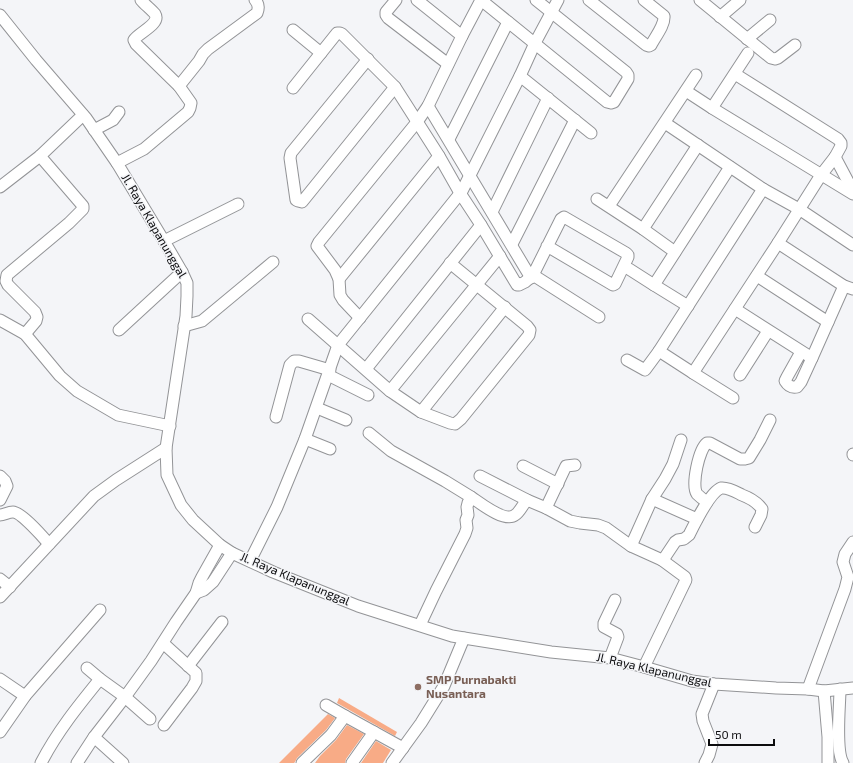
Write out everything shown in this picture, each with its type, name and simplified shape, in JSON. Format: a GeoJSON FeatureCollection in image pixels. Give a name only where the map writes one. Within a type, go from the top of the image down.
{"type":"FeatureCollection","features":[{"type":"Feature","properties":{"kind":"street"},"geometry":{"type":"LineString","coordinates":[[117,163],[144,149],[188,112],[191,103],[179,86],[136,44],[134,40],[153,25],[156,18],[155,14],[141,0]]}},
{"type":"Feature","properties":{"kind":"street"},"geometry":{"type":"LineString","coordinates":[[179,86],[208,49],[257,13],[259,9],[258,3],[255,0]]}},
{"type":"Feature","properties":{"kind":"street"},"geometry":{"type":"LineString","coordinates":[[396,0],[386,12],[388,18],[448,64]]}},
{"type":"Feature","properties":{"kind":"street"},"geometry":{"type":"LineString","coordinates":[[417,0],[462,36]]}},
{"type":"Feature","properties":{"kind":"street"},"geometry":{"type":"LineString","coordinates":[[360,318],[340,295],[339,280],[335,270],[318,246],[319,242],[417,122],[428,106],[481,0],[608,102],[614,102],[628,79],[626,72],[536,0]]}},
{"type":"Feature","properties":{"kind":"street"},"geometry":{"type":"LineString","coordinates":[[250,561],[277,507],[305,439],[338,346],[461,192],[558,0]]}},
{"type":"Feature","properties":{"kind":"street"},"geometry":{"type":"LineString","coordinates":[[589,0],[646,46],[649,46],[663,24],[664,16],[644,0]]}},
{"type":"Feature","properties":{"kind":"street"},"geometry":{"type":"LineString","coordinates":[[700,0],[771,58],[778,58],[795,45]]}},
{"type":"Feature","properties":{"kind":"street"},"geometry":{"type":"LineString","coordinates":[[720,17],[740,0]]}},
{"type":"Feature","properties":{"kind":"street","name":"Jl. Raya Klapanunggal"},"geometry":{"type":"LineString","coordinates":[[0,15],[94,130],[117,163],[164,241],[187,283],[187,307],[166,448],[167,475],[181,505],[193,520],[220,545],[232,553],[288,579],[358,606],[452,636],[551,652],[610,658],[692,681],[714,684],[824,691],[853,688]]}},
{"type":"Feature","properties":{"kind":"street"},"geometry":{"type":"LineString","coordinates":[[747,39],[770,20]]}},
{"type":"Feature","properties":{"kind":"street"},"geometry":{"type":"LineString","coordinates":[[449,139],[508,22]]}},
{"type":"Feature","properties":{"kind":"street"},"geometry":{"type":"LineString","coordinates":[[293,30],[321,53]]}},
{"type":"Feature","properties":{"kind":"street"},"geometry":{"type":"LineString","coordinates":[[293,88],[337,33],[342,34],[396,87],[517,285],[532,277],[547,246],[561,219],[566,217],[626,253],[628,257],[615,284],[613,285],[547,246]]}},
{"type":"Feature","properties":{"kind":"street"},"geometry":{"type":"LineString","coordinates":[[712,108],[748,53]]}},
{"type":"Feature","properties":{"kind":"street"},"geometry":{"type":"LineString","coordinates":[[368,59],[291,153],[290,158],[296,200],[302,202],[396,87]]}},
{"type":"Feature","properties":{"kind":"street"},"geometry":{"type":"LineString","coordinates":[[693,373],[841,146],[838,139],[735,74]]}},
{"type":"Feature","properties":{"kind":"street"},"geometry":{"type":"LineString","coordinates":[[609,206],[696,75]]}},
{"type":"Feature","properties":{"kind":"street"},"geometry":{"type":"LineString","coordinates":[[520,76],[591,133]]}},
{"type":"Feature","properties":{"kind":"street"},"geometry":{"type":"LineString","coordinates":[[686,91],[853,194]]}},
{"type":"Feature","properties":{"kind":"street"},"geometry":{"type":"LineString","coordinates":[[492,212],[548,98]]}},
{"type":"Feature","properties":{"kind":"street"},"geometry":{"type":"LineString","coordinates":[[428,106],[449,139],[469,178],[532,277],[599,316]]}},
{"type":"Feature","properties":{"kind":"street"},"geometry":{"type":"LineString","coordinates":[[94,130],[113,120],[119,112]]}},
{"type":"Feature","properties":{"kind":"street"},"geometry":{"type":"LineString","coordinates":[[0,187],[40,156],[83,115]]}},
{"type":"Feature","properties":{"kind":"street"},"geometry":{"type":"LineString","coordinates":[[512,244],[575,120]]}},
{"type":"Feature","properties":{"kind":"street"},"geometry":{"type":"LineString","coordinates":[[665,123],[763,189],[799,209],[853,245]]}},
{"type":"Feature","properties":{"kind":"street"},"geometry":{"type":"LineString","coordinates":[[643,229],[698,145]]}},
{"type":"Feature","properties":{"kind":"street"},"geometry":{"type":"LineString","coordinates":[[25,334],[36,321],[37,317],[35,312],[8,286],[3,273],[50,240],[83,209],[83,206],[40,156]]}},
{"type":"Feature","properties":{"kind":"street"},"geometry":{"type":"LineString","coordinates":[[339,280],[439,156]]}},
{"type":"Feature","properties":{"kind":"street"},"geometry":{"type":"LineString","coordinates":[[834,157],[853,191]]}},
{"type":"Feature","properties":{"kind":"street"},"geometry":{"type":"LineString","coordinates":[[654,284],[730,167]]}},
{"type":"Feature","properties":{"kind":"street"},"geometry":{"type":"LineString","coordinates":[[627,360],[645,370],[763,189]]}},
{"type":"Feature","properties":{"kind":"street"},"geometry":{"type":"LineString","coordinates":[[597,199],[675,252]]}},
{"type":"Feature","properties":{"kind":"street"},"geometry":{"type":"LineString","coordinates":[[164,241],[238,204]]}},
{"type":"Feature","properties":{"kind":"street"},"geometry":{"type":"LineString","coordinates":[[366,369],[481,225]]}},
{"type":"Feature","properties":{"kind":"street"},"geometry":{"type":"LineString","coordinates":[[778,243],[849,288],[828,322],[801,382],[793,388],[785,382],[802,352]]}},
{"type":"Feature","properties":{"kind":"street"},"geometry":{"type":"LineString","coordinates":[[390,391],[500,256]]}},
{"type":"Feature","properties":{"kind":"street"},"geometry":{"type":"LineString","coordinates":[[184,326],[202,321],[273,262]]}},
{"type":"Feature","properties":{"kind":"street"},"geometry":{"type":"LineString","coordinates":[[308,319],[390,391],[421,412],[455,424],[461,419],[529,335],[530,330],[505,307],[450,263]]}},
{"type":"Feature","properties":{"kind":"street"},"geometry":{"type":"LineString","coordinates":[[629,269],[688,306]]}},
{"type":"Feature","properties":{"kind":"street"},"geometry":{"type":"LineString","coordinates":[[120,330],[182,272]]}},
{"type":"Feature","properties":{"kind":"street"},"geometry":{"type":"LineString","coordinates":[[756,276],[828,322]]}},
{"type":"Feature","properties":{"kind":"street"},"geometry":{"type":"LineString","coordinates":[[421,412],[505,307]]}},
{"type":"Feature","properties":{"kind":"street"},"geometry":{"type":"LineString","coordinates":[[735,309],[812,358]]}},
{"type":"Feature","properties":{"kind":"street"},"geometry":{"type":"LineString","coordinates":[[0,320],[25,334],[60,376],[77,390],[118,415],[170,426]]}},
{"type":"Feature","properties":{"kind":"street"},"geometry":{"type":"LineString","coordinates":[[740,375],[768,331]]}},
{"type":"Feature","properties":{"kind":"street"},"geometry":{"type":"LineString","coordinates":[[658,351],[733,398]]}},
{"type":"Feature","properties":{"kind":"street"},"geometry":{"type":"LineString","coordinates":[[276,417],[290,365],[294,361],[299,361],[329,373],[368,395]]}},
{"type":"Feature","properties":{"kind":"street"},"geometry":{"type":"LineString","coordinates":[[317,408],[346,420]]}},
{"type":"Feature","properties":{"kind":"street"},"geometry":{"type":"LineString","coordinates":[[707,502],[697,494],[694,486],[697,465],[703,446],[710,443],[740,459],[749,458],[770,420]]}},
{"type":"Feature","properties":{"kind":"street"},"geometry":{"type":"LineString","coordinates":[[369,433],[391,451],[445,481],[502,516],[510,518],[515,515],[527,500]]}},
{"type":"Feature","properties":{"kind":"street"},"geometry":{"type":"LineString","coordinates":[[305,439],[330,449]]}},
{"type":"Feature","properties":{"kind":"street"},"geometry":{"type":"LineString","coordinates":[[631,546],[652,499],[673,464],[681,440]]}},
{"type":"Feature","properties":{"kind":"street"},"geometry":{"type":"LineString","coordinates":[[0,597],[94,496],[166,448]]}},
{"type":"Feature","properties":{"kind":"street"},"geometry":{"type":"LineString","coordinates":[[546,508],[566,466],[575,465]]}},
{"type":"Feature","properties":{"kind":"street"},"geometry":{"type":"LineString","coordinates":[[524,466],[558,484]]}},
{"type":"Feature","properties":{"kind":"street"},"geometry":{"type":"LineString","coordinates":[[0,476],[5,481],[7,486],[0,500]]}},
{"type":"Feature","properties":{"kind":"street"},"geometry":{"type":"LineString","coordinates":[[480,476],[570,521],[598,524],[631,546],[662,560],[685,577],[686,580],[644,667]]}},
{"type":"Feature","properties":{"kind":"street"},"geometry":{"type":"LineString","coordinates":[[662,560],[666,557],[675,542],[684,539],[689,535],[707,502],[715,492],[721,488],[730,489],[759,504],[762,509],[755,527]]}},
{"type":"Feature","properties":{"kind":"street"},"geometry":{"type":"LineString","coordinates":[[420,625],[465,534],[468,515],[467,507],[471,497]]}},
{"type":"Feature","properties":{"kind":"street"},"geometry":{"type":"LineString","coordinates":[[652,499],[697,520]]}},
{"type":"Feature","properties":{"kind":"street"},"geometry":{"type":"LineString","coordinates":[[0,515],[2,516],[12,512],[16,514],[32,526],[49,544]]}},
{"type":"Feature","properties":{"kind":"street"},"geometry":{"type":"LineString","coordinates":[[808,689],[845,589],[848,577],[843,562],[845,554],[853,542]]}},
{"type":"Feature","properties":{"kind":"street"},"geometry":{"type":"LineString","coordinates":[[77,763],[94,737],[125,697],[196,593],[202,577],[220,545]]}},
{"type":"Feature","properties":{"kind":"street"},"geometry":{"type":"LineString","coordinates":[[196,593],[204,590],[213,582],[232,553]]}},
{"type":"Feature","properties":{"kind":"street"},"geometry":{"type":"LineString","coordinates":[[0,579],[10,587]]}},
{"type":"Feature","properties":{"kind":"street"},"geometry":{"type":"LineString","coordinates":[[610,658],[618,636],[604,627],[604,624],[616,600]]}},
{"type":"Feature","properties":{"kind":"street"},"geometry":{"type":"LineString","coordinates":[[0,732],[24,696],[100,610]]}},
{"type":"Feature","properties":{"kind":"street"},"geometry":{"type":"LineString","coordinates":[[188,666],[222,622]]}},
{"type":"Feature","properties":{"kind":"street"},"geometry":{"type":"LineString","coordinates":[[392,763],[421,723],[444,686],[464,638]]}},
{"type":"Feature","properties":{"kind":"street"},"geometry":{"type":"LineString","coordinates":[[162,643],[196,674],[196,681],[192,688],[164,725]]}},
{"type":"Feature","properties":{"kind":"street"},"geometry":{"type":"LineString","coordinates":[[87,668],[125,697],[150,719]]}},
{"type":"Feature","properties":{"kind":"street"},"geometry":{"type":"LineString","coordinates":[[0,679],[24,696]]}},
{"type":"Feature","properties":{"kind":"street"},"geometry":{"type":"LineString","coordinates":[[41,763],[62,728],[100,679]]}},
{"type":"Feature","properties":{"kind":"street"},"geometry":{"type":"LineString","coordinates":[[705,763],[712,744],[703,721],[702,714],[714,684]]}},
{"type":"Feature","properties":{"kind":"street"},"geometry":{"type":"LineString","coordinates":[[824,691],[828,738],[828,762],[842,761],[839,752],[838,735],[840,689]]}},
{"type":"Feature","properties":{"kind":"street"},"geometry":{"type":"LineString","coordinates":[[326,705],[403,748]]}},
{"type":"Feature","properties":{"kind":"street"},"geometry":{"type":"LineString","coordinates":[[312,763],[345,716]]}},
{"type":"Feature","properties":{"kind":"street"},"geometry":{"type":"LineString","coordinates":[[352,763],[374,732]]}},
{"type":"Feature","properties":{"kind":"street"},"geometry":{"type":"LineString","coordinates":[[302,763],[331,735]]}},
{"type":"Feature","properties":{"kind":"street"},"geometry":{"type":"LineString","coordinates":[[94,737],[122,763]]}},
{"type":"Feature","properties":{"kind":"building"},"geometry":{"type":"Polygon","coordinates":[[[339,698],[397,732],[395,736],[337,703],[339,698]]]}},
{"type":"Feature","properties":{"kind":"building"},"geometry":{"type":"Polygon","coordinates":[[[328,714],[335,718],[326,730],[297,758],[294,763],[279,763],[328,714]]]}},
{"type":"Feature","properties":{"kind":"building"},"geometry":{"type":"Polygon","coordinates":[[[347,725],[364,734],[346,759],[345,763],[315,763],[336,740],[347,725]]]}},
{"type":"Feature","properties":{"kind":"building"},"geometry":{"type":"Polygon","coordinates":[[[376,741],[391,750],[383,763],[361,763],[376,741]]]}},
{"type":"Feature","properties":{"kind":"place","name":"SMP Purnabakti Nusantara"},"geometry":{"type":"Point","coordinates":[418,687]}}]}
